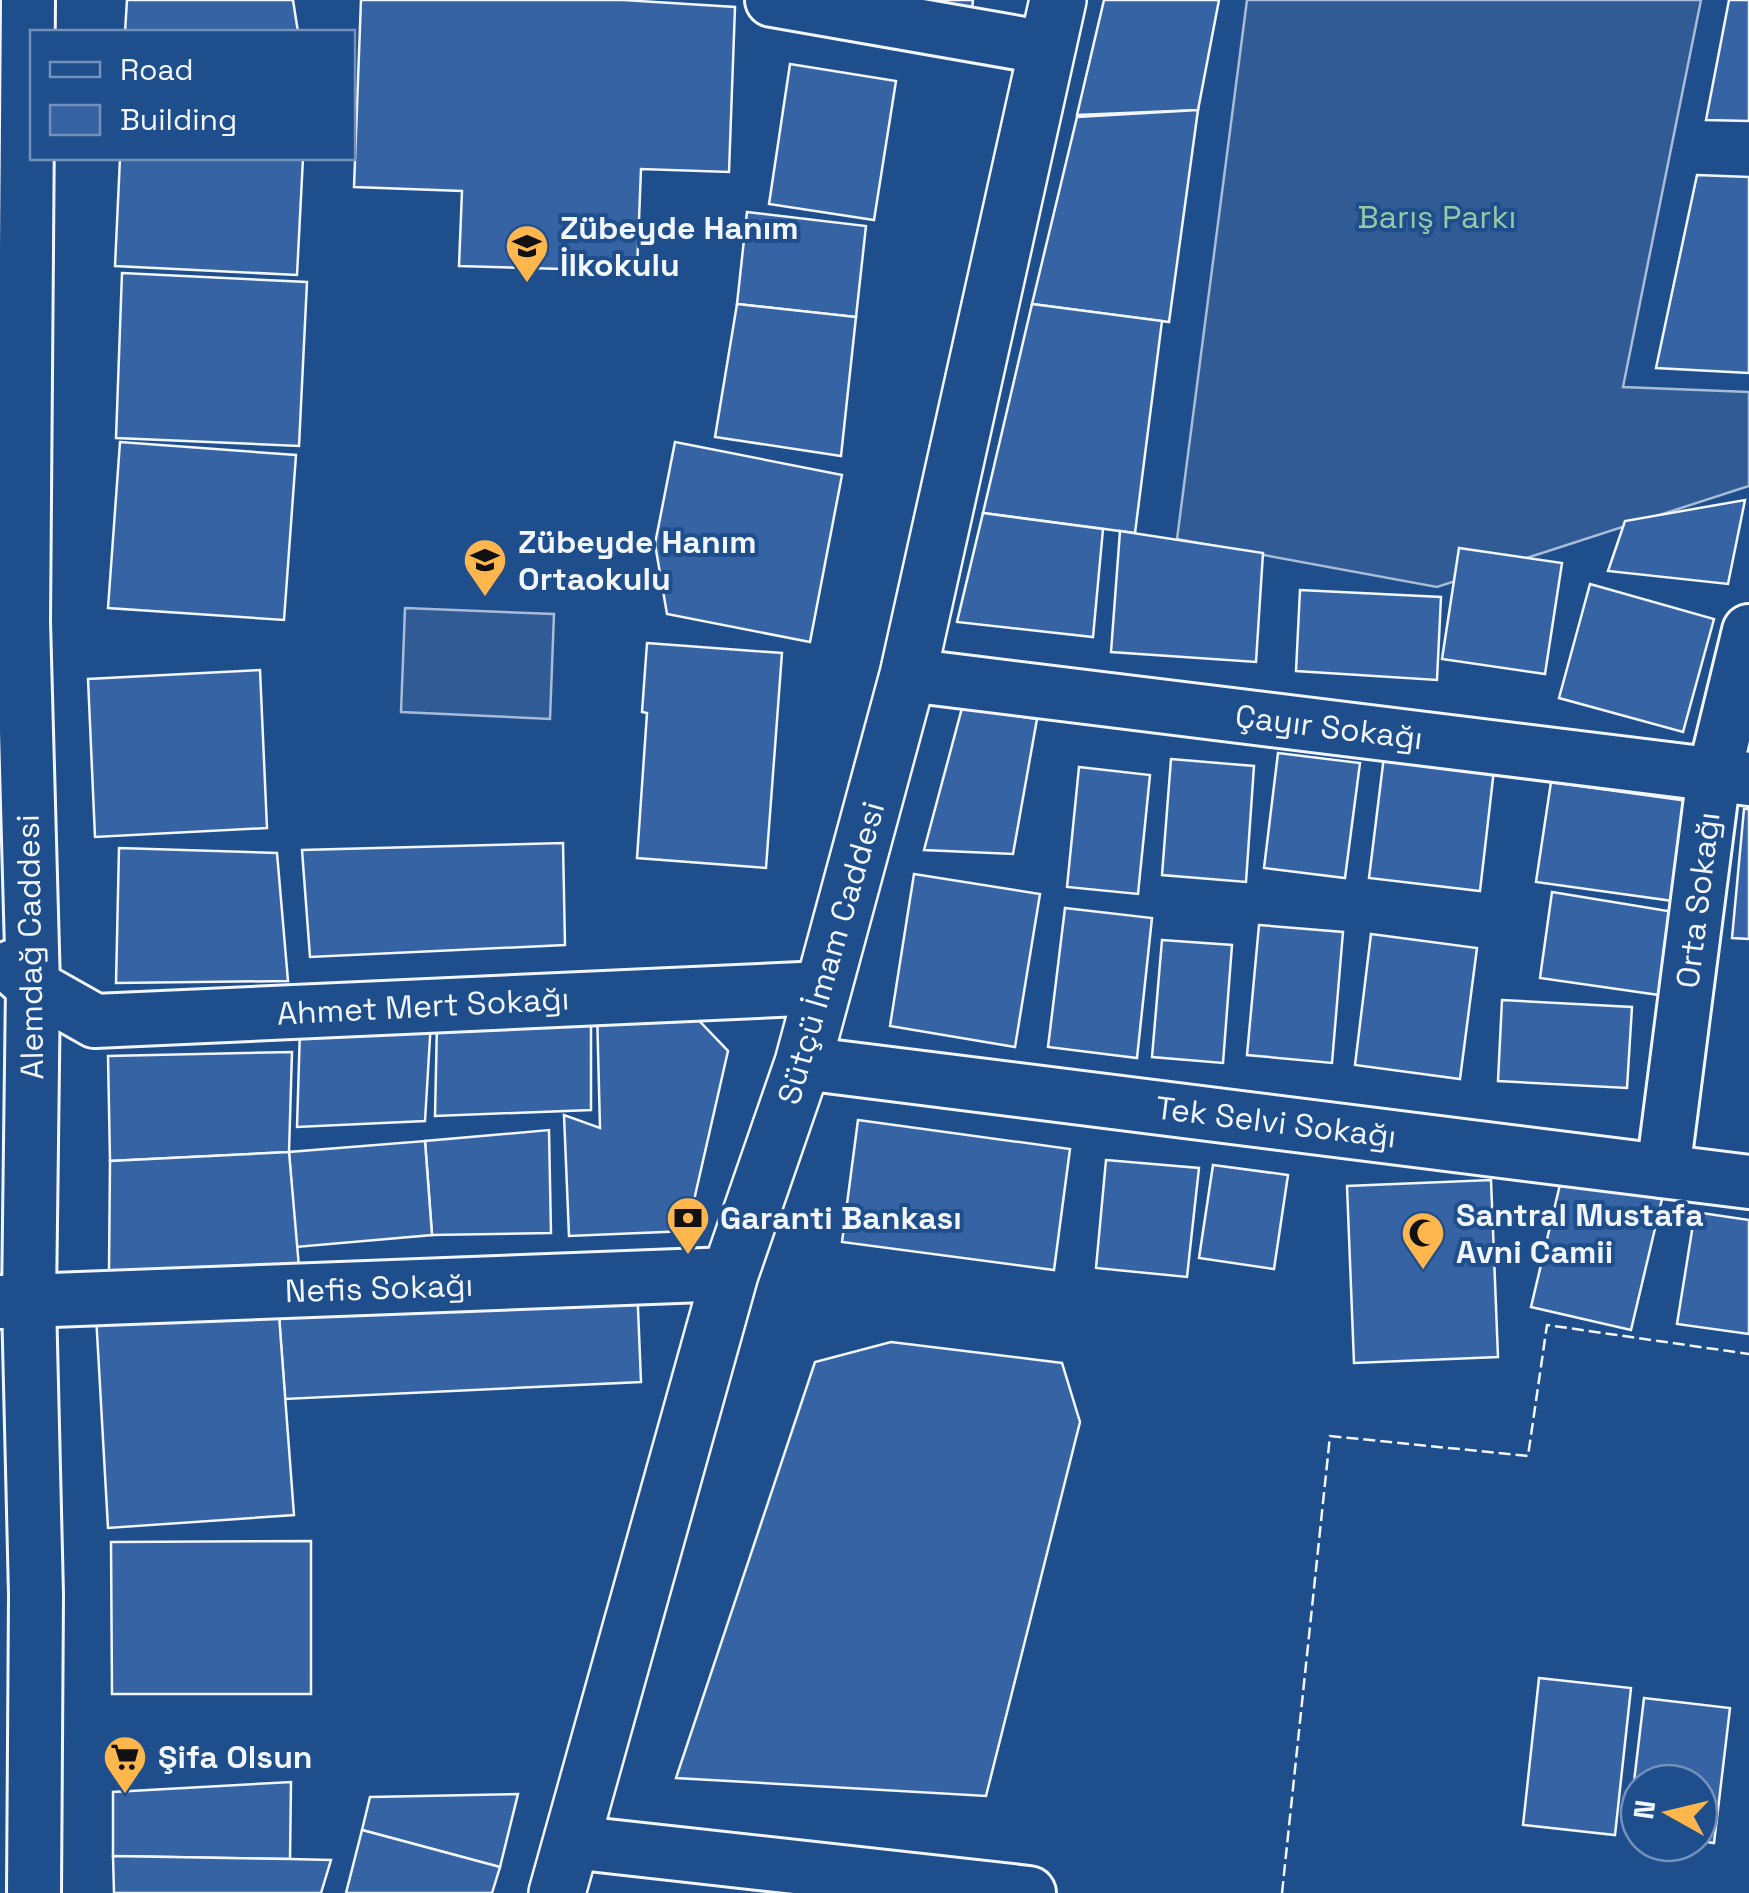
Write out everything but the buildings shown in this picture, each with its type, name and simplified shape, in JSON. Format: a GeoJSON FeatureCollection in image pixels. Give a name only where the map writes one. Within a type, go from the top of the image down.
{"type":"FeatureCollection","features":[{"type":"Feature","properties":{"kind":"main road","name":"Sütçü İmam Caddesi"},"geometry":{"type":"LineString","coordinates":[[564,1868],[730,1274],[803,1063],[908,675],[1052,24]]}},
{"type":"Feature","properties":{"kind":"street","name":"Alemdağ Caddesi"},"geometry":{"type":"LineString","coordinates":[[28,0],[13,197],[11,621],[18,1595],[34,1893]]}},
{"type":"Feature","properties":{"kind":"street"},"geometry":{"type":"LineString","coordinates":[[772,0],[1052,24]]}},
{"type":"Feature","properties":{"kind":"street","name":"Orta Sokağı"},"geometry":{"type":"LineString","coordinates":[[1663,1171],[1732,777],[1749,631]]}},
{"type":"Feature","properties":{"kind":"street","name":"Çayır Sokağı"},"geometry":{"type":"LineString","coordinates":[[908,675],[1732,777]]}},
{"type":"Feature","properties":{"kind":"street","name":"Ahmet Mert Sokağı"},"geometry":{"type":"LineString","coordinates":[[16,973],[95,1020],[823,988]]}},
{"type":"Feature","properties":{"kind":"street","name":"Tek Selvi Sokağı"},"geometry":{"type":"LineString","coordinates":[[803,1063],[1749,1182]]}},
{"type":"Feature","properties":{"kind":"street","name":"Nefis Sokağı"},"geometry":{"type":"LineString","coordinates":[[14,1302],[730,1274]]}},
{"type":"Feature","properties":{"kind":"street"},"geometry":{"type":"LineString","coordinates":[[564,1868],[1029,1893]]}},
{"type":"Feature","properties":{"kind":"shaded area","name":"Barış Parkı"},"geometry":{"type":"Polygon","coordinates":[[[1247,0],[1701,0],[1623,387],[1749,392],[1749,486],[1437,587],[1177,539],[1247,0]]]}},
{"type":"Feature","properties":{"kind":"shaded area"},"geometry":{"type":"Polygon","coordinates":[[[405,608],[554,614],[550,719],[401,712],[405,608]]]}},
{"type":"Feature","properties":{"kind":"fence"},"geometry":{"type":"LineString","coordinates":[[1282,1893],[1330,1436],[1528,1456],[1547,1325],[1749,1354]]}},
{"type":"Feature","properties":{"kind":"place","name":"Zübeyde Hanım İlkokulu"},"geometry":{"type":"Point","coordinates":[527,284]}},
{"type":"Feature","properties":{"kind":"place","name":"Zübeyde Hanım Ortaokulu"},"geometry":{"type":"Point","coordinates":[485,598]}},
{"type":"Feature","properties":{"kind":"place","name":"Garanti Bankası"},"geometry":{"type":"Point","coordinates":[688,1256]}},
{"type":"Feature","properties":{"kind":"place","name":"Santral Mustafa Avni Camii"},"geometry":{"type":"Point","coordinates":[1423,1271]}},
{"type":"Feature","properties":{"kind":"place","name":"Şifa Olsun"},"geometry":{"type":"Point","coordinates":[125,1795]}}]}
